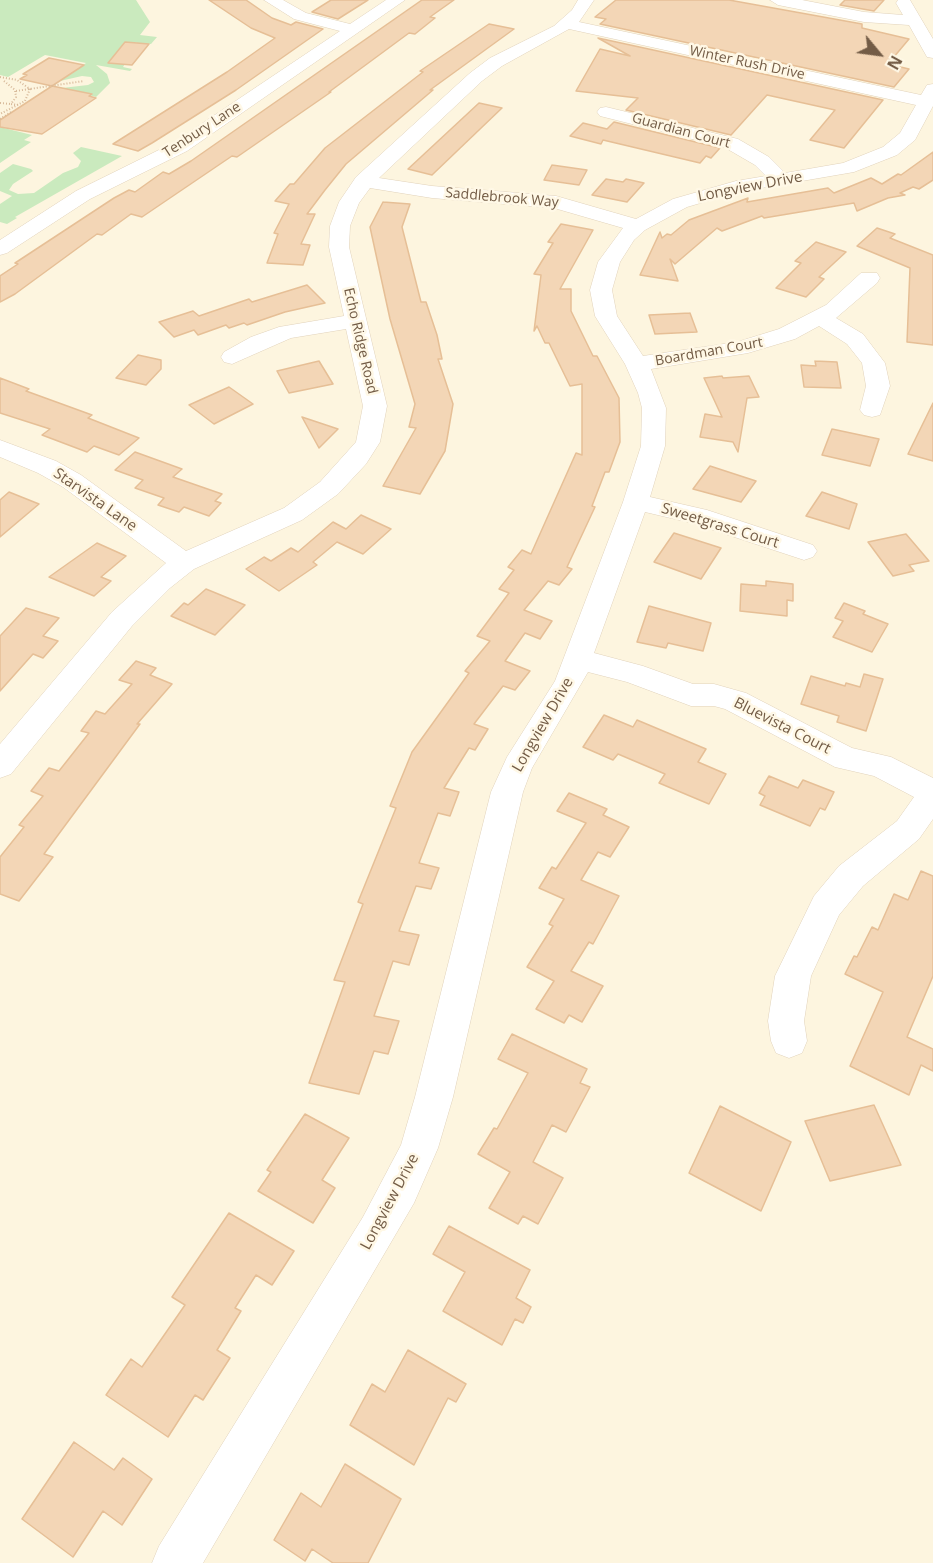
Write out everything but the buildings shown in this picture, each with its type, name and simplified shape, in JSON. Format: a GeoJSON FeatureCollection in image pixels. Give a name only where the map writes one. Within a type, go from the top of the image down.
{"type":"FeatureCollection","features":[{"type":"Feature","properties":{"kind":"street"},"geometry":{"type":"LineString","coordinates":[[272,0],[300,16],[353,30]]}},
{"type":"Feature","properties":{"kind":"street","name":"Tenbury Lane"},"geometry":{"type":"LineString","coordinates":[[0,249],[9,235],[95,188],[180,147],[397,0]]}},
{"type":"Feature","properties":{"kind":"street","name":"Echo Ridge Road"},"geometry":{"type":"LineString","coordinates":[[0,766],[135,605],[160,581],[184,563],[293,514],[329,488],[357,459],[368,442],[375,406],[338,237],[349,202],[363,181],[485,69],[567,24],[579,13],[586,0]]}},
{"type":"Feature","properties":{"kind":"street"},"geometry":{"type":"LineString","coordinates":[[778,0],[876,19],[915,21]]}},
{"type":"Feature","properties":{"kind":"street"},"geometry":{"type":"LineString","coordinates":[[902,0],[933,53]]}},
{"type":"Feature","properties":{"kind":"street","name":"Winter Rush Drive"},"geometry":{"type":"LineString","coordinates":[[567,24],[930,95]]}},
{"type":"Feature","properties":{"kind":"street","name":"Longview Drive"},"geometry":{"type":"LineString","coordinates":[[176,1563],[400,1189],[419,1148],[434,1097],[507,792],[518,765],[557,705],[579,660],[636,502],[653,446],[655,422],[650,393],[637,364],[611,328],[602,302],[601,290],[609,262],[626,236],[638,226],[662,211],[696,197],[780,179],[848,168],[890,151],[908,136],[930,95]]}},
{"type":"Feature","properties":{"kind":"street","name":"Guardian Court"},"geometry":{"type":"LineString","coordinates":[[606,111],[731,143],[762,161],[780,179]]}},
{"type":"Feature","properties":{"kind":"street","name":"Saddlebrook Way"},"geometry":{"type":"LineString","coordinates":[[363,181],[432,192],[556,202],[638,226]]}},
{"type":"Feature","properties":{"kind":"street","name":"Boardman Court"},"geometry":{"type":"LineString","coordinates":[[637,364],[766,342],[821,318],[848,300],[868,278]]}},
{"type":"Feature","properties":{"kind":"street"},"geometry":{"type":"LineString","coordinates":[[821,318],[855,339],[873,363],[878,375],[878,386],[872,410]]}},
{"type":"Feature","properties":{"kind":"street"},"geometry":{"type":"LineString","coordinates":[[232,357],[259,342],[287,332],[356,321]]}},
{"type":"Feature","properties":{"kind":"street","name":"Starvista Lane"},"geometry":{"type":"LineString","coordinates":[[4,455],[72,481],[184,563]]}},
{"type":"Feature","properties":{"kind":"street","name":"Sweetgrass Court"},"geometry":{"type":"LineString","coordinates":[[636,502],[698,516],[804,551]]}},
{"type":"Feature","properties":{"kind":"street","name":"Bluevista Court"},"geometry":{"type":"LineString","coordinates":[[579,660],[633,673],[691,694],[714,695],[735,701],[846,759],[867,782],[886,779],[930,799]]}},
{"type":"Feature","properties":{"kind":"street"},"geometry":{"type":"LineString","coordinates":[[789,1041],[786,1021],[793,976],[826,906],[851,876],[908,830],[930,799]]}},
{"type":"Feature","properties":{"kind":"path"},"geometry":{"type":"LineString","coordinates":[[0,76],[23,83],[30,89]]}},
{"type":"Feature","properties":{"kind":"path"},"geometry":{"type":"LineString","coordinates":[[2,82],[10,78]]}},
{"type":"Feature","properties":{"kind":"path"},"geometry":{"type":"LineString","coordinates":[[2,82],[16,91],[84,81]]}},
{"type":"Feature","properties":{"kind":"path"},"geometry":{"type":"LineString","coordinates":[[0,119],[19,106],[29,95],[30,89]]}},
{"type":"Feature","properties":{"kind":"path"},"geometry":{"type":"LineString","coordinates":[[11,104],[16,91]]}},
{"type":"Feature","properties":{"kind":"path"},"geometry":{"type":"LineString","coordinates":[[0,103],[19,106]]}},
{"type":"Feature","properties":{"kind":"path"},"geometry":{"type":"LineString","coordinates":[[0,114],[19,106]]}},
{"type":"Feature","properties":{"kind":"green space"},"geometry":{"type":"Polygon","coordinates":[[[0,0],[136,0],[150,22],[140,35],[157,37],[151,44],[125,42],[108,63],[125,64],[123,67],[132,69],[130,71],[96,65],[107,74],[110,83],[96,97],[62,88],[88,85],[94,82],[91,77],[82,76],[60,81],[86,63],[45,55],[8,77],[0,75],[0,0]]]}},
{"type":"Feature","properties":{"kind":"green space"},"geometry":{"type":"Polygon","coordinates":[[[0,127],[32,135],[24,140],[31,142],[0,163],[0,127]]]}},
{"type":"Feature","properties":{"kind":"green space"},"geometry":{"type":"Polygon","coordinates":[[[81,147],[122,156],[15,217],[17,218],[7,224],[0,222],[0,204],[12,196],[0,191],[0,173],[13,164],[31,169],[33,171],[13,184],[9,190],[18,194],[34,193],[63,173],[78,167],[81,161],[73,153],[81,147]]]}}]}
